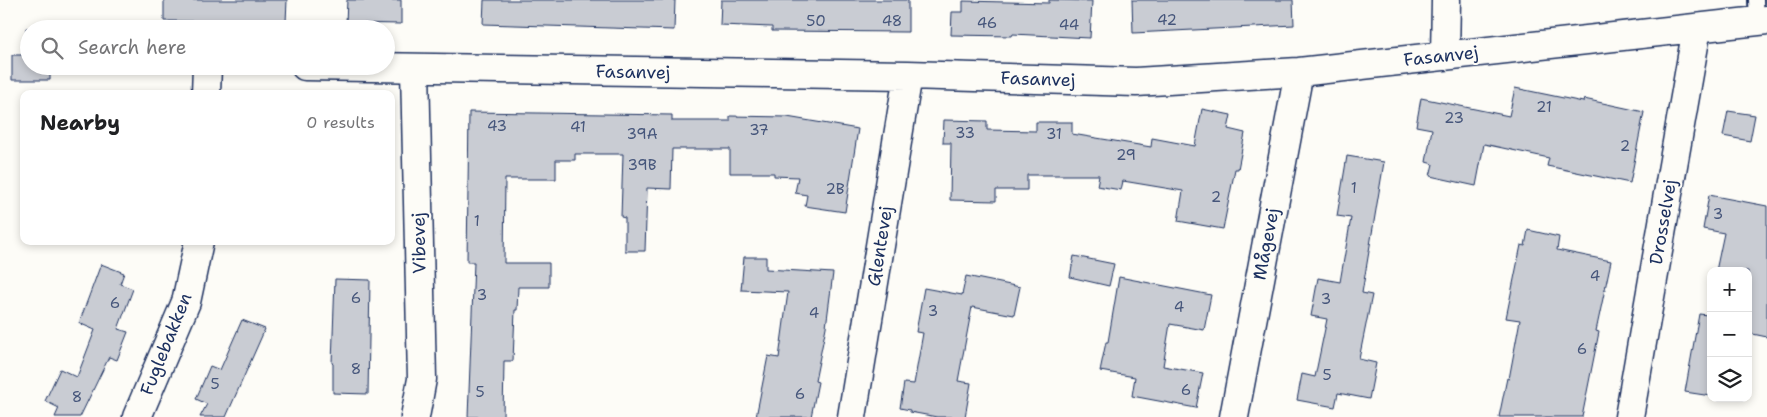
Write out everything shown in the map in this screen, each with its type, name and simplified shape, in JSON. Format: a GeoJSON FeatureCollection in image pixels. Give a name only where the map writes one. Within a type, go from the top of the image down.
{"type":"FeatureCollection","features":[{"type":"Feature","properties":{"kind":"street"},"geometry":{"type":"LineString","coordinates":[[1445,56],[1446,0]]}},
{"type":"Feature","properties":{"kind":"street","name":"Fasanvej"},"geometry":{"type":"LineString","coordinates":[[395,68],[908,76],[1136,82],[1298,72],[1445,56],[1698,28],[1760,14]]}},
{"type":"Feature","properties":{"kind":"street","name":"Drosselvej"},"geometry":{"type":"LineString","coordinates":[[1629,417],[1698,28]]}},
{"type":"Feature","properties":{"kind":"street","name":"Vibevej"},"geometry":{"type":"LineString","coordinates":[[415,69],[422,379],[415,417]]}},
{"type":"Feature","properties":{"kind":"street","name":"Mågevej"},"geometry":{"type":"LineString","coordinates":[[1234,417],[1298,72]]}},
{"type":"Feature","properties":{"kind":"street"},"geometry":{"type":"LineString","coordinates":[[206,90],[207,75]]}},
{"type":"Feature","properties":{"kind":"street","name":"Glentevej"},"geometry":{"type":"LineString","coordinates":[[852,417],[908,76]]}},
{"type":"Feature","properties":{"kind":"street","name":"Fuglebakken"},"geometry":{"type":"LineString","coordinates":[[137,417],[186,302],[199,245]]}},
{"type":"Feature","properties":{"kind":"building"},"geometry":{"type":"Polygon","coordinates":[[[164,0],[287,0],[286,20],[164,20],[164,0]]]}},
{"type":"Feature","properties":{"kind":"building"},"geometry":{"type":"Polygon","coordinates":[[[347,0],[401,0],[401,24],[395,24],[395,20],[346,20],[347,0]]]}},
{"type":"Feature","properties":{"kind":"building"},"geometry":{"type":"Polygon","coordinates":[[[484,0],[675,0],[674,30],[483,24],[484,0]]]}},
{"type":"Feature","properties":{"kind":"building"},"geometry":{"type":"Polygon","coordinates":[[[721,0],[908,0],[908,32],[772,31],[772,27],[720,25],[721,0]]]}},
{"type":"Feature","properties":{"kind":"building"},"geometry":{"type":"Polygon","coordinates":[[[1049,0],[1092,1],[1090,38],[1013,34],[1012,36],[951,35],[952,12],[963,12],[963,1],[1049,3],[1049,0]]]}},
{"type":"Feature","properties":{"kind":"building"},"geometry":{"type":"Polygon","coordinates":[[[1132,0],[1293,0],[1294,25],[1133,33],[1132,0]]]}},
{"type":"Feature","properties":{"kind":"building"},"geometry":{"type":"Polygon","coordinates":[[[12,55],[20,55],[20,75],[50,75],[50,80],[12,80],[12,55]]]}},
{"type":"Feature","properties":{"kind":"building"},"geometry":{"type":"Polygon","coordinates":[[[1515,88],[1583,102],[1584,99],[1644,112],[1630,183],[1547,166],[1549,158],[1484,144],[1476,186],[1430,176],[1433,164],[1426,162],[1432,129],[1416,126],[1421,98],[1509,116],[1515,88]]]}},
{"type":"Feature","properties":{"kind":"building"},"geometry":{"type":"Polygon","coordinates":[[[1202,109],[1231,115],[1228,129],[1245,133],[1238,169],[1235,169],[1223,229],[1178,221],[1183,191],[1123,181],[1121,190],[1097,186],[1099,175],[1027,175],[1027,190],[996,190],[996,201],[950,200],[951,143],[943,143],[944,120],[987,121],[987,130],[1036,131],[1036,122],[1072,122],[1072,134],[1151,147],[1152,138],[1195,146],[1202,109]]]}},
{"type":"Feature","properties":{"kind":"building"},"geometry":{"type":"Polygon","coordinates":[[[1728,111],[1755,115],[1750,141],[1723,136],[1728,111]]]}},
{"type":"Feature","properties":{"kind":"building"},"geometry":{"type":"Polygon","coordinates":[[[469,112],[672,115],[672,121],[730,121],[730,116],[787,117],[858,129],[845,212],[805,206],[807,195],[795,193],[798,177],[774,176],[774,173],[730,173],[730,149],[672,149],[671,189],[647,188],[645,251],[625,251],[625,218],[621,217],[623,154],[575,154],[575,160],[556,160],[556,179],[505,179],[504,263],[549,263],[549,287],[518,287],[513,361],[504,361],[503,417],[468,417],[474,262],[467,262],[469,112]]]}},
{"type":"Feature","properties":{"kind":"building"},"geometry":{"type":"Polygon","coordinates":[[[1347,156],[1384,162],[1362,293],[1372,295],[1359,359],[1376,363],[1369,399],[1338,393],[1335,407],[1297,400],[1302,374],[1315,377],[1327,319],[1311,316],[1318,278],[1340,282],[1351,218],[1337,216],[1347,156]]]}},
{"type":"Feature","properties":{"kind":"building"},"geometry":{"type":"Polygon","coordinates":[[[1709,195],[1767,206],[1767,337],[1752,334],[1752,267],[1717,267],[1724,233],[1703,229],[1709,195]]]}},
{"type":"Feature","properties":{"kind":"building"},"geometry":{"type":"Polygon","coordinates":[[[1528,230],[1559,237],[1557,250],[1611,261],[1596,331],[1599,332],[1582,417],[1499,417],[1507,378],[1509,379],[1520,320],[1506,318],[1521,245],[1525,246],[1528,230]]]}},
{"type":"Feature","properties":{"kind":"building"},"geometry":{"type":"Polygon","coordinates":[[[1074,256],[1114,264],[1109,286],[1070,277],[1074,256]]]}},
{"type":"Feature","properties":{"kind":"building"},"geometry":{"type":"Polygon","coordinates":[[[744,257],[766,257],[766,269],[833,273],[826,327],[815,381],[818,382],[811,417],[756,417],[768,356],[779,358],[788,292],[741,290],[744,257]]]}},
{"type":"Feature","properties":{"kind":"building"},"geometry":{"type":"Polygon","coordinates":[[[101,264],[124,273],[120,284],[133,289],[118,329],[128,332],[117,360],[109,357],[80,417],[55,417],[59,408],[45,401],[60,369],[77,377],[95,330],[79,323],[101,264]]]}},
{"type":"Feature","properties":{"kind":"building"},"geometry":{"type":"Polygon","coordinates":[[[966,276],[1020,287],[1014,315],[972,307],[958,381],[971,383],[965,417],[937,417],[910,412],[910,410],[900,408],[904,383],[914,384],[923,333],[916,332],[924,288],[962,295],[966,276]]]}},
{"type":"Feature","properties":{"kind":"building"},"geometry":{"type":"Polygon","coordinates":[[[1119,277],[1211,295],[1204,330],[1170,324],[1163,366],[1203,373],[1196,408],[1132,396],[1135,377],[1100,371],[1106,342],[1108,342],[1119,277]]]}},
{"type":"Feature","properties":{"kind":"building"},"geometry":{"type":"Polygon","coordinates":[[[335,279],[370,280],[368,394],[333,393],[332,363],[335,279]]]}},
{"type":"Feature","properties":{"kind":"building"},"geometry":{"type":"Polygon","coordinates":[[[1699,314],[1707,315],[1707,395],[1685,392],[1699,314]]]}},
{"type":"Feature","properties":{"kind":"building"},"geometry":{"type":"Polygon","coordinates":[[[242,320],[265,329],[226,417],[200,417],[207,404],[196,399],[210,366],[220,370],[242,320]]]}}]}
